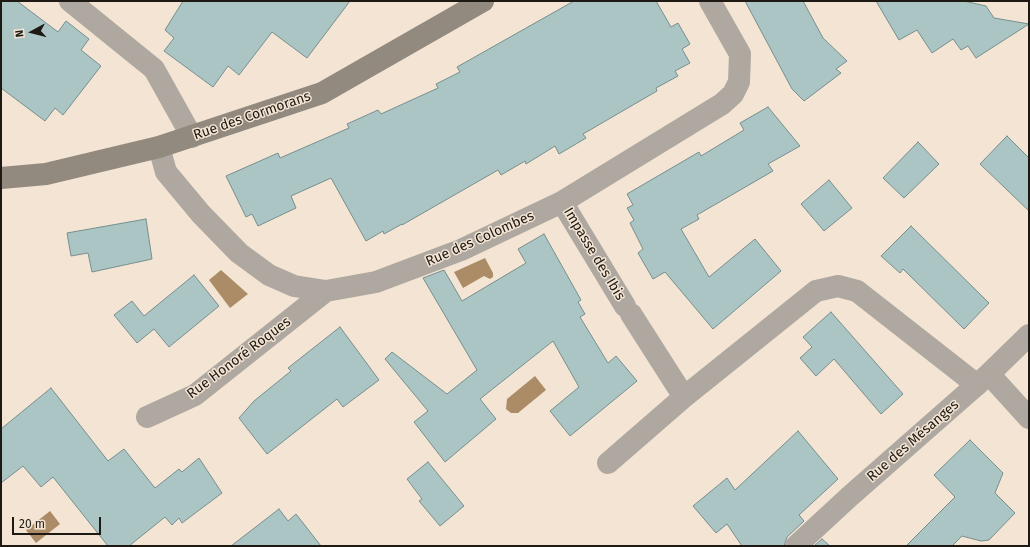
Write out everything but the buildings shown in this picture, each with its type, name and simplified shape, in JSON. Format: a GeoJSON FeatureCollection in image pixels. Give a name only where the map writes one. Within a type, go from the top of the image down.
{"type":"FeatureCollection","features":[{"type":"Feature","properties":{"kind":"street"},"geometry":{"type":"LineString","coordinates":[[70,1],[154,68],[192,137]]}},
{"type":"Feature","properties":{"kind":"street","name":"Rue des Cormorans"},"geometry":{"type":"LineString","coordinates":[[1,178],[46,174],[159,147],[322,93],[483,1]]}},
{"type":"Feature","properties":{"kind":"street","name":"Rue des Colombes"},"geometry":{"type":"LineString","coordinates":[[159,147],[166,172],[201,214],[239,253],[269,275],[294,286],[326,291],[376,282],[461,250],[562,202],[722,104],[733,94],[740,82],[740,54],[710,1]]}},
{"type":"Feature","properties":{"kind":"street","name":"Impasse des Ibis"},"geometry":{"type":"LineString","coordinates":[[562,202],[628,310],[684,397]]}},
{"type":"Feature","properties":{"kind":"street"},"geometry":{"type":"LineString","coordinates":[[608,464],[684,397],[816,291],[838,286],[857,291],[983,380],[1029,418]]}},
{"type":"Feature","properties":{"kind":"street","name":"Rue Honoré Roques"},"geometry":{"type":"LineString","coordinates":[[147,417],[195,395],[326,291]]}},
{"type":"Feature","properties":{"kind":"street","name":"Rue des Mésanges"},"geometry":{"type":"LineString","coordinates":[[796,546],[849,497],[983,380],[1029,335]]}},
{"type":"Feature","properties":{"kind":"shaded area"},"geometry":{"type":"Polygon","coordinates":[[[485,258],[493,273],[493,277],[490,279],[484,276],[463,288],[454,272],[485,258]]]}},
{"type":"Feature","properties":{"kind":"shaded area"},"geometry":{"type":"Polygon","coordinates":[[[221,270],[248,294],[230,308],[209,280],[221,270]]]}},
{"type":"Feature","properties":{"kind":"shaded area"},"geometry":{"type":"Polygon","coordinates":[[[535,376],[546,390],[518,413],[511,413],[506,409],[507,399],[535,376]]]}},
{"type":"Feature","properties":{"kind":"shaded area"},"geometry":{"type":"Polygon","coordinates":[[[50,511],[60,524],[36,543],[26,530],[50,511]]]}}]}
